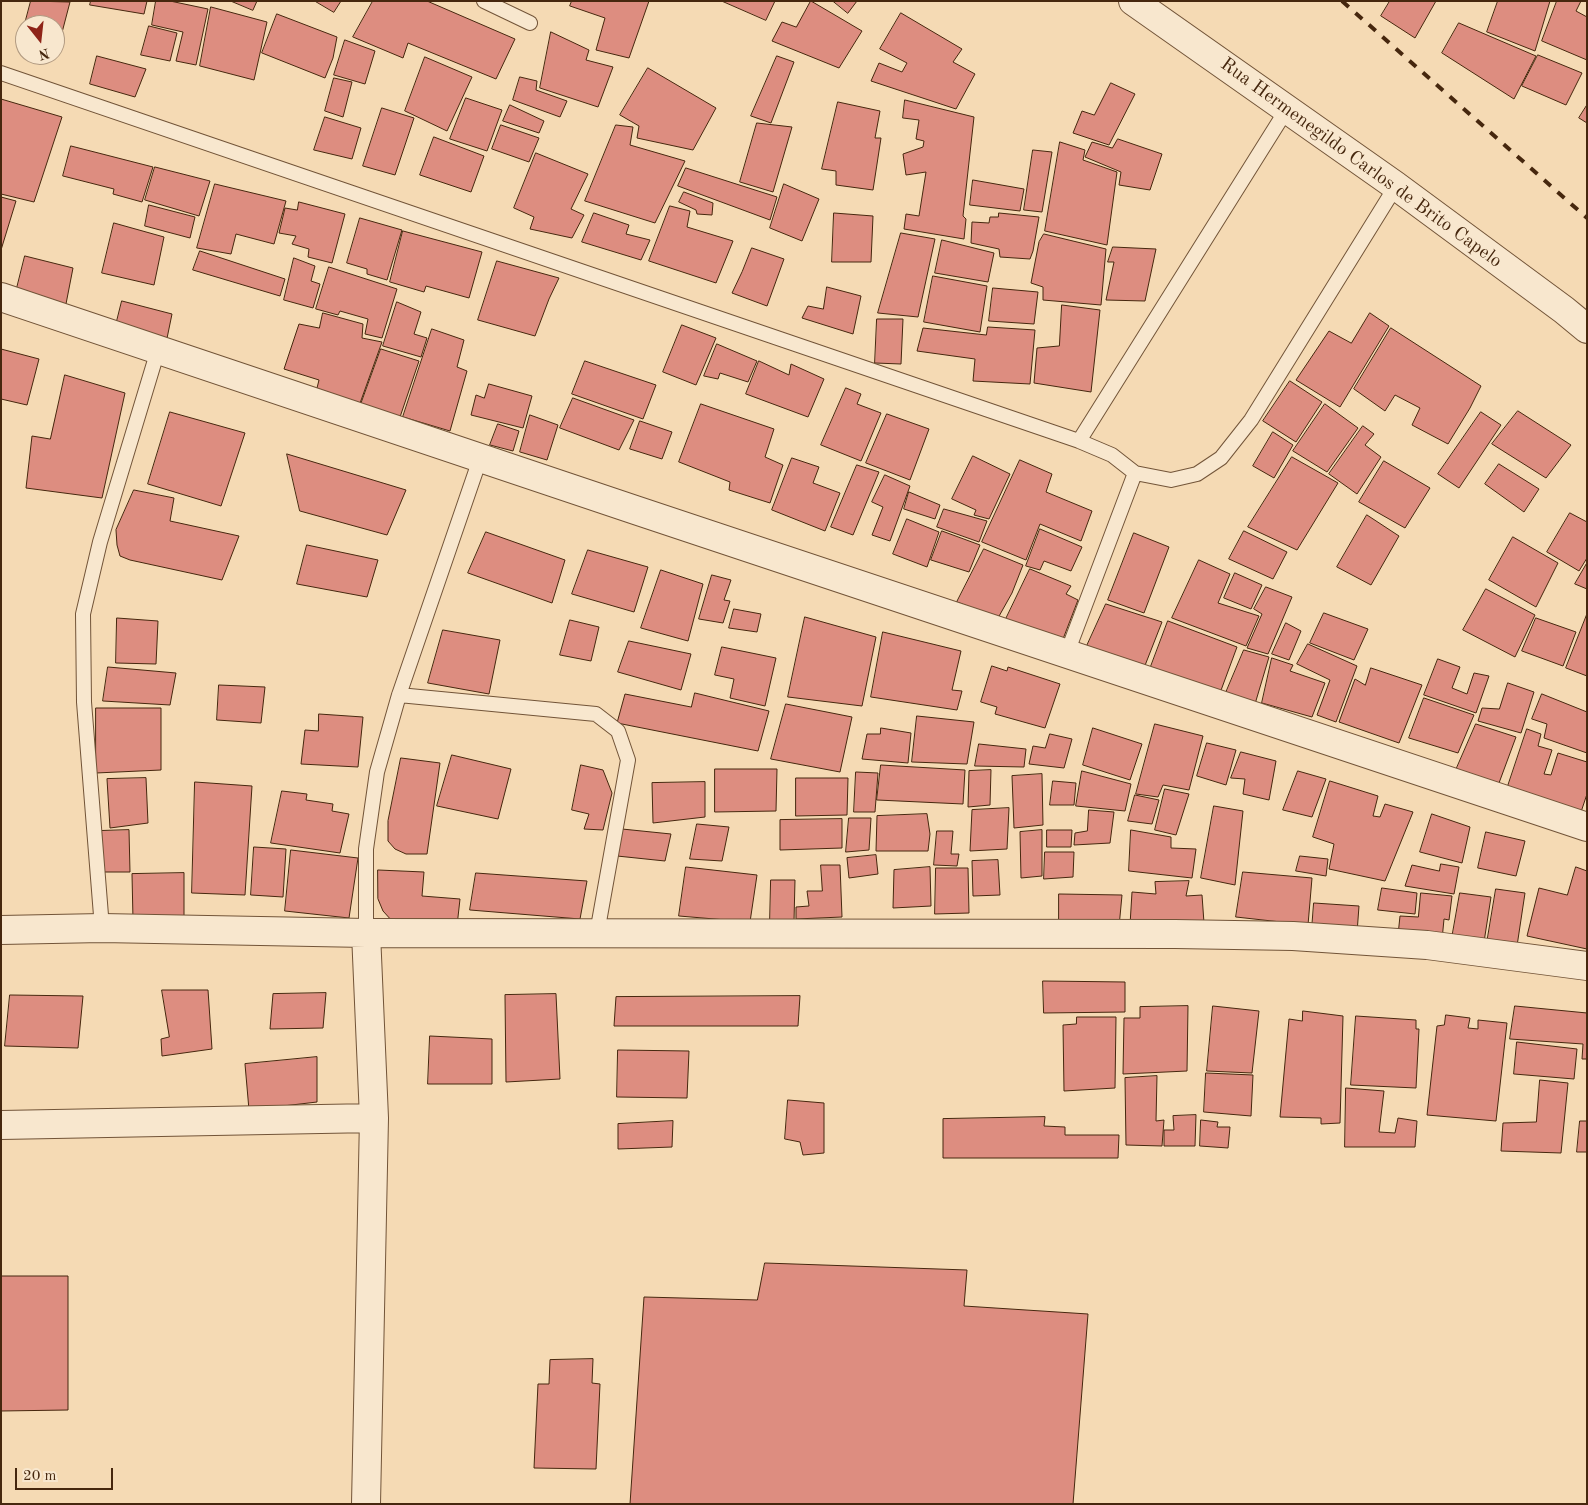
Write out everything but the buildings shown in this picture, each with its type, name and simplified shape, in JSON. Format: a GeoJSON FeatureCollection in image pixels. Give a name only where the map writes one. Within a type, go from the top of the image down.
{"type":"FeatureCollection","features":[{"type":"Feature","properties":{"kind":"street","name":"Rua Hermenegildo Carlos de Brito Capelo"},"geometry":{"type":"LineString","coordinates":[[1133,1],[1396,186],[1587,329]]}},
{"type":"Feature","properties":{"kind":"street"},"geometry":{"type":"LineString","coordinates":[[1,297],[480,459],[1587,827]]}},
{"type":"Feature","properties":{"kind":"street"},"geometry":{"type":"LineString","coordinates":[[1,930],[102,928],[366,933],[1176,934],[1293,936],[1427,945],[1587,966]]}},
{"type":"Feature","properties":{"kind":"street"},"geometry":{"type":"LineString","coordinates":[[366,933],[374,1118],[366,1504]]}},
{"type":"Feature","properties":{"kind":"street"},"geometry":{"type":"LineString","coordinates":[[1,1125],[374,1118]]}},
{"type":"Feature","properties":{"kind":"lane"},"geometry":{"type":"LineString","coordinates":[[484,1],[530,23]]}},
{"type":"Feature","properties":{"kind":"lane"},"geometry":{"type":"LineString","coordinates":[[1,74],[1079,441],[1112,454],[1135,472],[1171,480],[1197,474],[1220,458],[1250,420],[1396,186]]}},
{"type":"Feature","properties":{"kind":"lane"},"geometry":{"type":"LineString","coordinates":[[1079,441],[1287,109]]}},
{"type":"Feature","properties":{"kind":"lane"},"geometry":{"type":"LineString","coordinates":[[102,928],[84,702],[83,614],[100,542],[158,350]]}},
{"type":"Feature","properties":{"kind":"lane"},"geometry":{"type":"LineString","coordinates":[[366,933],[366,849],[377,772],[399,695],[480,459]]}},
{"type":"Feature","properties":{"kind":"lane"},"geometry":{"type":"LineString","coordinates":[[1067,653],[1135,472]]}},
{"type":"Feature","properties":{"kind":"lane"},"geometry":{"type":"LineString","coordinates":[[399,695],[596,714],[618,731],[628,760],[597,933]]}},
{"type":"Feature","properties":{"kind":"railway"},"geometry":{"type":"LineString","coordinates":[[1342,1],[1587,218]]}}]}
